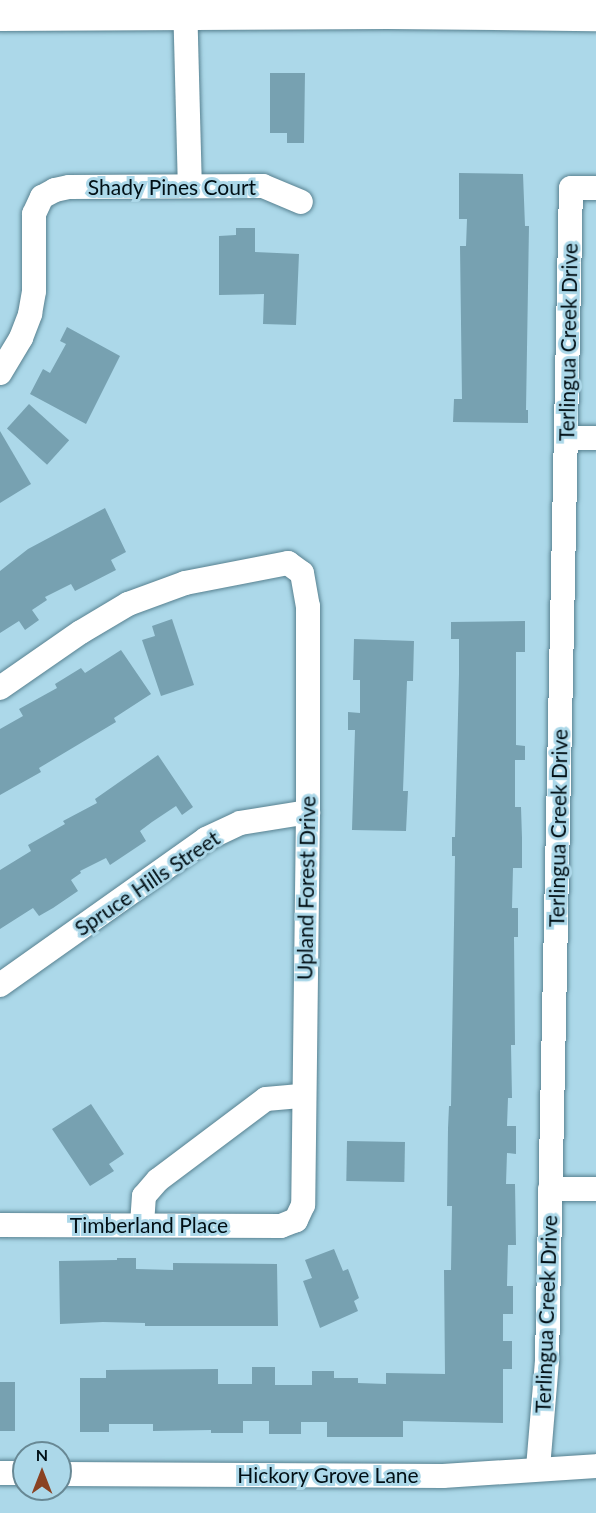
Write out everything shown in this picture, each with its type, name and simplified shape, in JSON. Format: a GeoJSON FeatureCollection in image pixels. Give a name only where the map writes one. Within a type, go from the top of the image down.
{"type":"FeatureCollection","features":[{"type":"Feature","properties":{"kind":"main road"},"geometry":{"type":"LineString","coordinates":[[0,15],[185,7],[596,15]]}},
{"type":"Feature","properties":{"kind":"street"},"geometry":{"type":"LineString","coordinates":[[185,7],[190,185]]}},
{"type":"Feature","properties":{"kind":"street","name":"Shady Pines Court"},"geometry":{"type":"LineString","coordinates":[[0,373],[21,338],[30,314],[34,291],[34,214],[42,197],[55,189],[190,185],[264,186],[301,202]]}},
{"type":"Feature","properties":{"kind":"street","name":"Terlingua Creek Drive"},"geometry":{"type":"LineString","coordinates":[[538,1468],[547,1360],[571,188],[596,188]]}},
{"type":"Feature","properties":{"kind":"street"},"geometry":{"type":"LineString","coordinates":[[567,438],[596,438]]}},
{"type":"Feature","properties":{"kind":"street","name":"Upland Forest Drive"},"geometry":{"type":"LineString","coordinates":[[0,688],[81,632],[128,604],[185,583],[288,563],[302,573],[308,606],[308,812],[303,1205],[296,1220]]}},
{"type":"Feature","properties":{"kind":"street","name":"Spruce Hills Street"},"geometry":{"type":"LineString","coordinates":[[0,985],[206,839],[240,823],[308,812]]}},
{"type":"Feature","properties":{"kind":"street"},"geometry":{"type":"LineString","coordinates":[[142,1224],[144,1196],[158,1180],[266,1099],[303,1096]]}},
{"type":"Feature","properties":{"kind":"street"},"geometry":{"type":"LineString","coordinates":[[550,1189],[596,1190]]}},
{"type":"Feature","properties":{"kind":"street","name":"Timberland Place"},"geometry":{"type":"LineString","coordinates":[[0,1225],[281,1226],[296,1220]]}},
{"type":"Feature","properties":{"kind":"street","name":"Hickory Grove Lane"},"geometry":{"type":"LineString","coordinates":[[72,1474],[443,1476],[596,1466]]}},
{"type":"Feature","properties":{"kind":"building"},"geometry":{"type":"Polygon","coordinates":[[[270,73],[305,73],[304,143],[287,143],[287,133],[270,133],[270,73]]]}},
{"type":"Feature","properties":{"kind":"building"},"geometry":{"type":"Polygon","coordinates":[[[459,173],[523,174],[525,226],[529,226],[526,410],[528,410],[528,423],[453,422],[454,399],[462,399],[460,246],[466,246],[467,219],[459,219],[459,173]]]}},
{"type":"Feature","properties":{"kind":"building"},"geometry":{"type":"Polygon","coordinates":[[[236,228],[255,228],[255,252],[299,254],[296,325],[263,324],[264,294],[219,295],[219,236],[236,235],[236,228]]]}},
{"type":"Feature","properties":{"kind":"building"},"geometry":{"type":"Polygon","coordinates":[[[67,327],[120,356],[86,424],[30,394],[43,369],[50,373],[66,344],[60,341],[67,327]]]}},
{"type":"Feature","properties":{"kind":"building"},"geometry":{"type":"Polygon","coordinates":[[[29,404],[69,440],[47,465],[7,429],[29,404]]]}},
{"type":"Feature","properties":{"kind":"building"},"geometry":{"type":"Polygon","coordinates":[[[0,431],[31,484],[0,503],[0,431]]]}},
{"type":"Feature","properties":{"kind":"building"},"geometry":{"type":"Polygon","coordinates":[[[105,508],[126,552],[111,560],[116,570],[75,591],[71,584],[45,597],[47,600],[32,610],[39,620],[25,630],[19,621],[0,633],[0,571],[28,549],[105,508]]]}},
{"type":"Feature","properties":{"kind":"building"},"geometry":{"type":"Polygon","coordinates":[[[172,619],[194,685],[161,696],[142,640],[155,636],[152,626],[172,619]]]}},
{"type":"Feature","properties":{"kind":"building"},"geometry":{"type":"Polygon","coordinates":[[[525,621],[525,652],[516,652],[516,745],[525,746],[525,760],[515,760],[515,807],[521,807],[522,868],[513,868],[512,908],[518,908],[518,937],[514,937],[515,1045],[511,1045],[512,1098],[508,1098],[507,1126],[516,1126],[516,1154],[507,1153],[506,1184],[515,1184],[516,1245],[508,1245],[507,1286],[513,1286],[513,1314],[503,1314],[503,1341],[512,1341],[512,1369],[503,1369],[503,1423],[403,1421],[403,1437],[327,1437],[327,1422],[301,1422],[301,1434],[269,1434],[269,1421],[243,1421],[243,1433],[211,1433],[211,1430],[153,1431],[153,1424],[109,1424],[109,1432],[80,1432],[80,1378],[106,1378],[106,1370],[218,1369],[218,1384],[252,1384],[252,1367],[275,1367],[275,1385],[312,1385],[312,1371],[334,1371],[334,1378],[358,1378],[358,1383],[386,1384],[386,1373],[445,1374],[444,1270],[451,1270],[452,1206],[447,1206],[448,1128],[449,1106],[451,1106],[455,856],[452,856],[452,837],[455,837],[459,674],[459,639],[451,639],[451,622],[525,621]]]}},
{"type":"Feature","properties":{"kind":"building"},"geometry":{"type":"Polygon","coordinates":[[[354,639],[414,641],[413,681],[407,681],[403,791],[408,791],[406,831],[352,830],[355,730],[348,730],[348,712],[360,713],[360,680],[353,680],[354,639]]]}},
{"type":"Feature","properties":{"kind":"building"},"geometry":{"type":"Polygon","coordinates":[[[121,650],[151,694],[114,718],[116,722],[39,768],[41,772],[0,795],[0,729],[23,716],[19,709],[57,688],[55,684],[81,668],[85,673],[121,650]]]}},
{"type":"Feature","properties":{"kind":"building"},"geometry":{"type":"Polygon","coordinates":[[[158,755],[193,807],[182,815],[176,806],[152,822],[140,831],[146,841],[110,865],[106,858],[80,871],[81,873],[71,880],[78,891],[53,908],[39,916],[33,908],[0,929],[0,870],[31,851],[28,845],[65,824],[63,821],[97,803],[95,799],[158,755]]]}},
{"type":"Feature","properties":{"kind":"building"},"geometry":{"type":"Polygon","coordinates":[[[91,1104],[124,1154],[109,1164],[114,1171],[90,1186],[52,1129],[91,1104]]]}},
{"type":"Feature","properties":{"kind":"building"},"geometry":{"type":"Polygon","coordinates":[[[347,1141],[405,1142],[404,1182],[346,1181],[347,1141]]]}},
{"type":"Feature","properties":{"kind":"building"},"geometry":{"type":"Polygon","coordinates":[[[334,1249],[343,1271],[348,1269],[359,1298],[354,1301],[358,1311],[320,1328],[303,1281],[312,1278],[305,1260],[334,1249]]]}},
{"type":"Feature","properties":{"kind":"building"},"geometry":{"type":"Polygon","coordinates":[[[117,1258],[136,1258],[136,1269],[173,1270],[173,1263],[277,1264],[278,1326],[145,1326],[145,1323],[103,1322],[60,1324],[59,1261],[117,1260],[117,1258]]]}},
{"type":"Feature","properties":{"kind":"building"},"geometry":{"type":"Polygon","coordinates":[[[0,1382],[15,1382],[15,1431],[0,1431],[0,1382]]]}}]}
